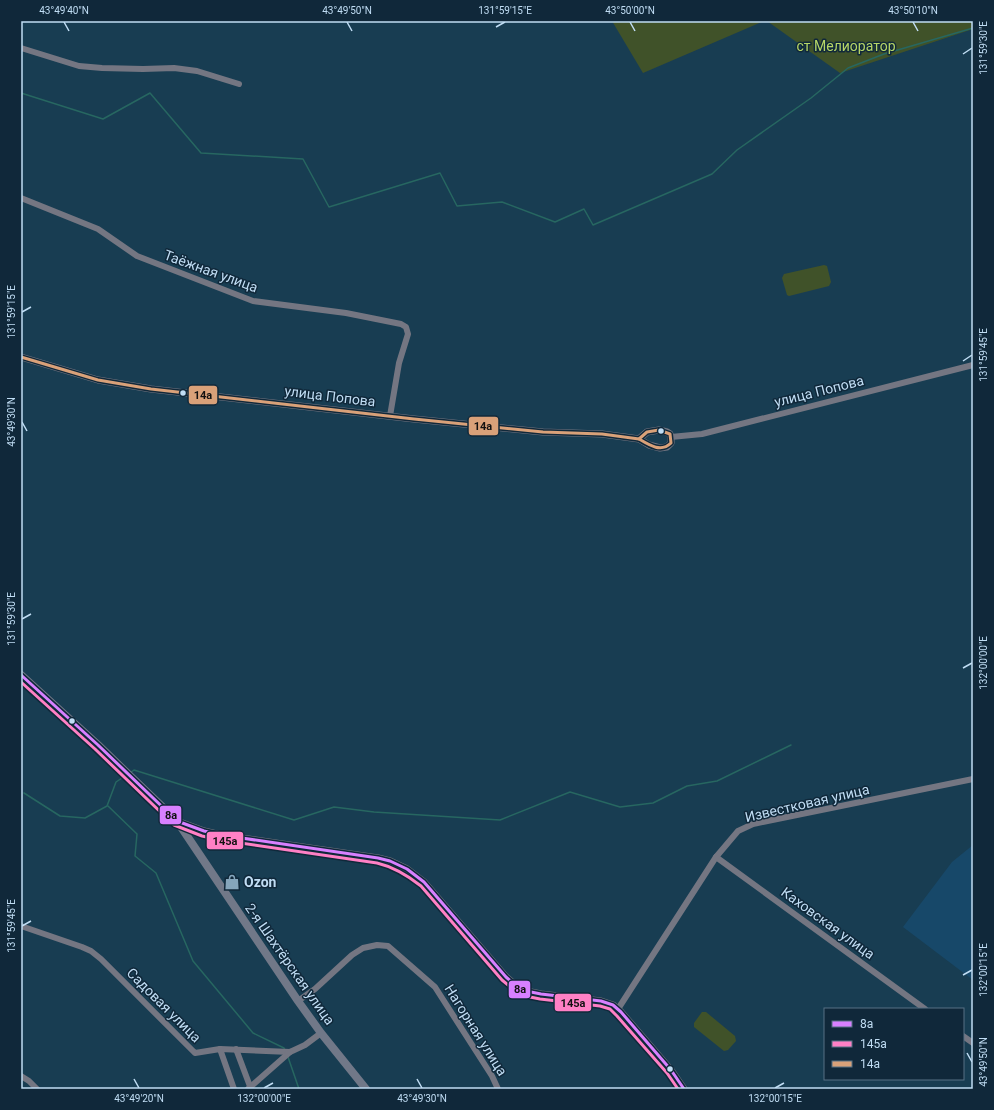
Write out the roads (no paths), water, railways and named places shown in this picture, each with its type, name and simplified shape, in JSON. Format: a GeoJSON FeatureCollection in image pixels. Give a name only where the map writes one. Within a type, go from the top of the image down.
{"type":"FeatureCollection","features":[{"type":"Feature","properties":{"kind":"main road","name":"2-я Шахтёрская улица"},"geometry":{"type":"LineString","coordinates":[[21,675],[177,821],[298,1001],[321,1033],[366,1089]]}},
{"type":"Feature","properties":{"kind":"street"},"geometry":{"type":"LineString","coordinates":[[21,48],[79,66],[136,69],[174,68],[197,71],[240,84]]}},
{"type":"Feature","properties":{"kind":"street","name":"Таёжная улица"},"geometry":{"type":"LineString","coordinates":[[21,198],[98,229],[136,256],[253,301],[392,321],[402,324],[406,327],[408,334],[399,363],[390,416]]}},
{"type":"Feature","properties":{"kind":"street","name":"улица Попова"},"geometry":{"type":"LineString","coordinates":[[21,357],[98,380],[151,389],[544,432],[602,434],[639,439],[649,445],[664,448],[671,443],[671,437],[667,432],[659,430],[647,432],[639,439]]}},
{"type":"Feature","properties":{"kind":"street","name":"улица Попова"},"geometry":{"type":"LineString","coordinates":[[671,437],[702,434],[973,364]]}},
{"type":"Feature","properties":{"kind":"street","name":"Известковая улица"},"geometry":{"type":"LineString","coordinates":[[618,1009],[716,857],[738,831],[753,824],[973,779]]}},
{"type":"Feature","properties":{"kind":"street"},"geometry":{"type":"LineString","coordinates":[[177,821],[204,831],[221,835],[378,858],[399,865],[413,873],[424,882],[506,977],[518,988],[541,994],[607,1002],[618,1009],[671,1070],[684,1089]]}},
{"type":"Feature","properties":{"kind":"street","name":"Каховская улица"},"geometry":{"type":"LineString","coordinates":[[716,857],[924,1008]]}},
{"type":"Feature","properties":{"kind":"street","name":"Садовая улица"},"geometry":{"type":"LineString","coordinates":[[21,926],[91,951],[101,959],[195,1053],[220,1049],[290,1052],[305,1045],[321,1033]]}},
{"type":"Feature","properties":{"kind":"street","name":"Нагорная улица"},"geometry":{"type":"LineString","coordinates":[[298,1001],[315,989],[352,955],[363,948],[377,945],[388,946],[435,987],[492,1076],[498,1089]]}},
{"type":"Feature","properties":{"kind":"street"},"geometry":{"type":"LineString","coordinates":[[964,1037],[973,1043]]}},
{"type":"Feature","properties":{"kind":"street"},"geometry":{"type":"LineString","coordinates":[[220,1049],[234,1089]]}},
{"type":"Feature","properties":{"kind":"street"},"geometry":{"type":"LineString","coordinates":[[236,1050],[249,1088],[290,1052]]}},
{"type":"Feature","properties":{"kind":"street"},"geometry":{"type":"LineString","coordinates":[[21,1076],[37,1089]]}},
{"type":"Feature","properties":{"kind":"waterway"},"geometry":{"type":"LineString","coordinates":[[21,93],[103,119],[150,93],[201,153],[303,159],[329,207],[440,173],[457,206],[502,202],[555,222],[584,209],[593,225],[712,174],[737,150],[811,98],[848,68],[884,54],[973,28]]}},
{"type":"Feature","properties":{"kind":"waterway"},"geometry":{"type":"LineString","coordinates":[[130,773],[134,770],[294,820],[334,807],[374,812],[500,820],[570,792],[620,807],[653,803],[687,786],[717,781],[791,745]]}},
{"type":"Feature","properties":{"kind":"waterway"},"geometry":{"type":"LineString","coordinates":[[24,793],[60,816],[85,818],[107,806],[116,782],[125,776]]}},
{"type":"Feature","properties":{"kind":"waterway"},"geometry":{"type":"LineString","coordinates":[[108,806],[137,834],[135,856],[156,873],[193,961],[253,1033],[284,1048],[285,1050]]}},
{"type":"Feature","properties":{"kind":"waterway"},"geometry":{"type":"LineString","coordinates":[[288,1057],[299,1089]]}},
{"type":"Feature","properties":{"kind":"place","name":"Ozon"},"geometry":{"type":"Point","coordinates":[232,882]}},
{"type":"Feature","properties":{"kind":"park label","name":"ст Мелиоратор"},"geometry":{"type":"Point","coordinates":[846,46]}}]}
